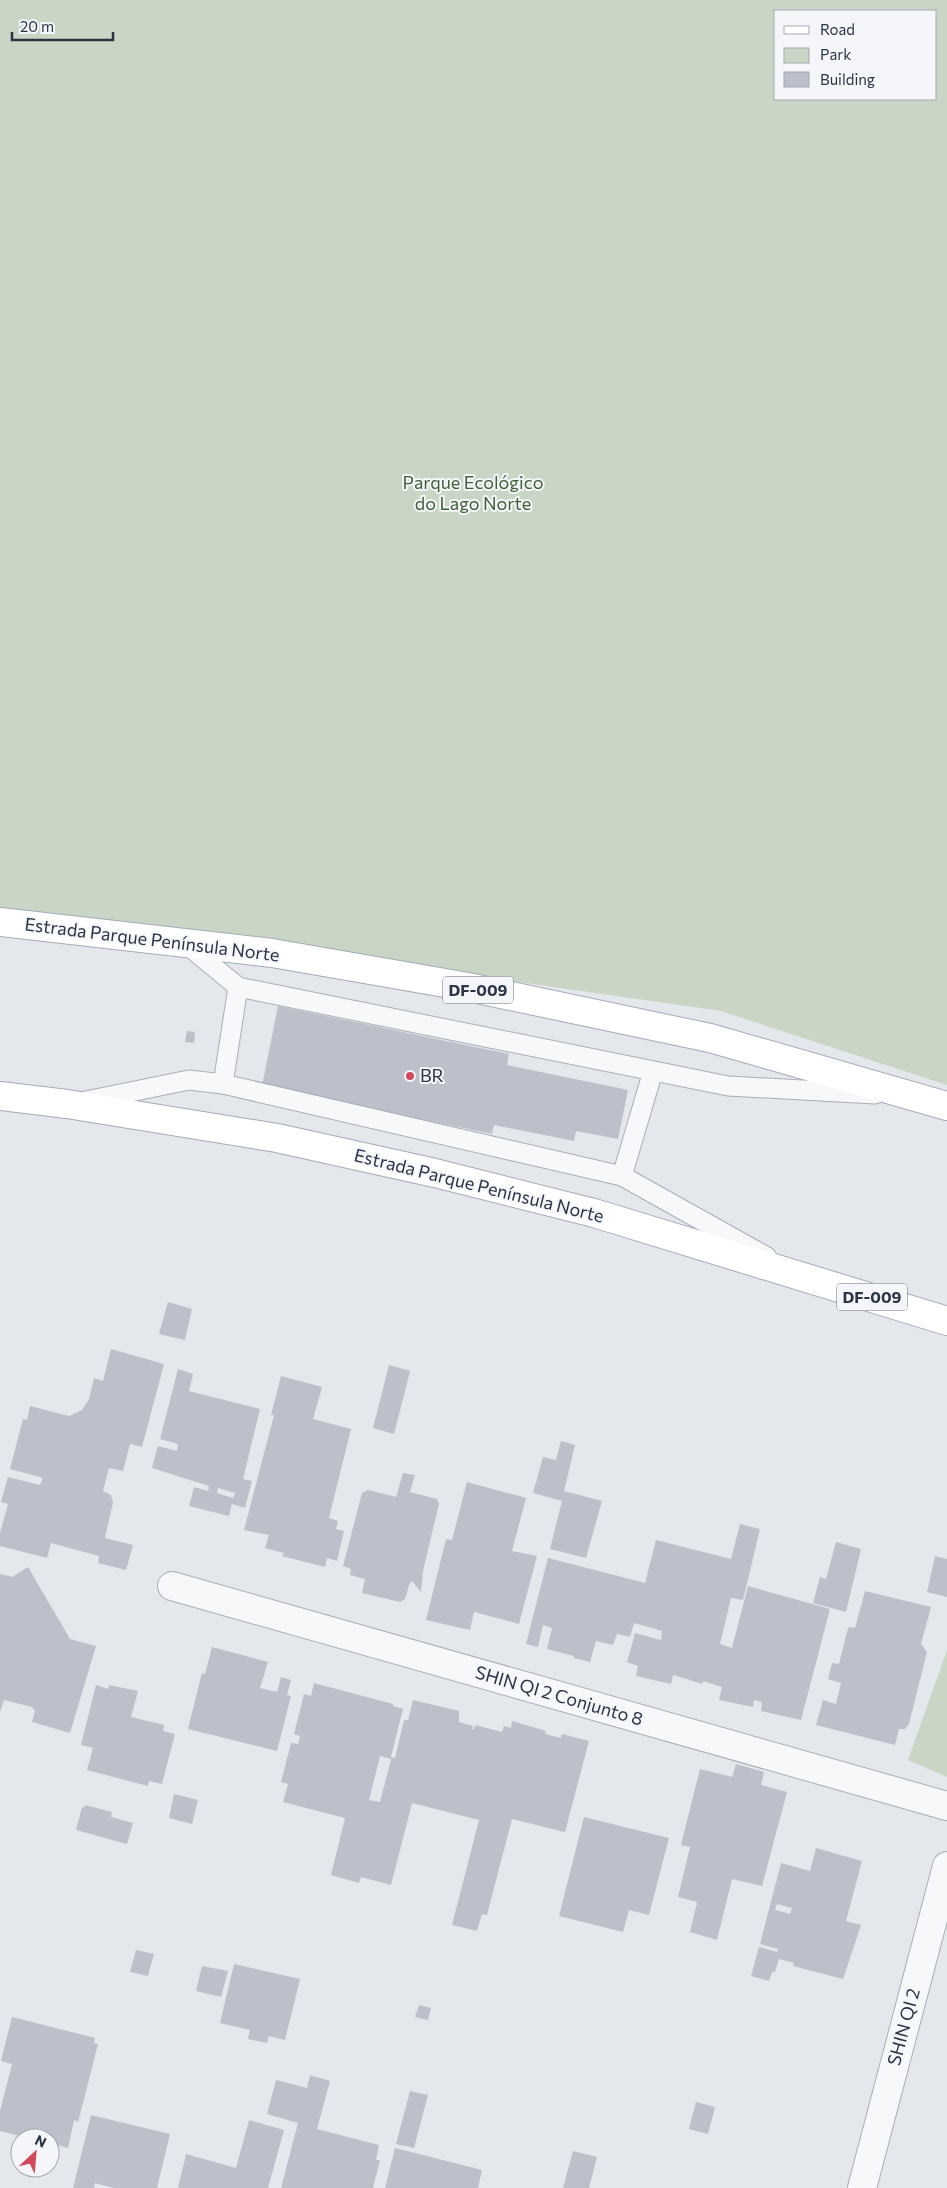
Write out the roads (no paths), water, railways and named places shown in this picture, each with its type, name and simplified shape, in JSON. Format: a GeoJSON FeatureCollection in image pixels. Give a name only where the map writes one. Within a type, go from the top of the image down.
{"type":"FeatureCollection","features":[{"type":"Feature","properties":{"kind":"main road","name":"Estrada Parque Península Norte"},"geometry":{"type":"LineString","coordinates":[[0,922],[272,953],[468,988],[710,1038],[947,1106]]}},
{"type":"Feature","properties":{"kind":"main road","name":"Estrada Parque Península Norte"},"geometry":{"type":"LineString","coordinates":[[0,1096],[67,1104],[276,1138],[435,1173],[594,1213],[947,1321]]}},
{"type":"Feature","properties":{"kind":"street","name":"SHIN QI 2 Conjunto 8"},"geometry":{"type":"LineString","coordinates":[[172,1586],[947,1806]]}},
{"type":"Feature","properties":{"kind":"street","name":"SHIN QI 2"},"geometry":{"type":"LineString","coordinates":[[862,2188],[947,1866]]}},
{"type":"Feature","properties":{"kind":"lane"},"geometry":{"type":"LineString","coordinates":[[184,942],[238,987],[728,1086],[914,1096]]}},
{"type":"Feature","properties":{"kind":"lane"},"geometry":{"type":"LineString","coordinates":[[223,1084],[238,987]]}},
{"type":"Feature","properties":{"kind":"lane"},"geometry":{"type":"LineString","coordinates":[[622,1176],[653,1071]]}},
{"type":"Feature","properties":{"kind":"lane"},"geometry":{"type":"LineString","coordinates":[[67,1104],[189,1080],[223,1084],[622,1176],[796,1274]]}},
{"type":"Feature","properties":{"kind":"place","name":"BR"},"geometry":{"type":"Point","coordinates":[410,1076]}},
{"type":"Feature","properties":{"kind":"park label","name":"Parque Ecológico do Lago Norte"},"geometry":{"type":"Point","coordinates":[473,493]}}]}
